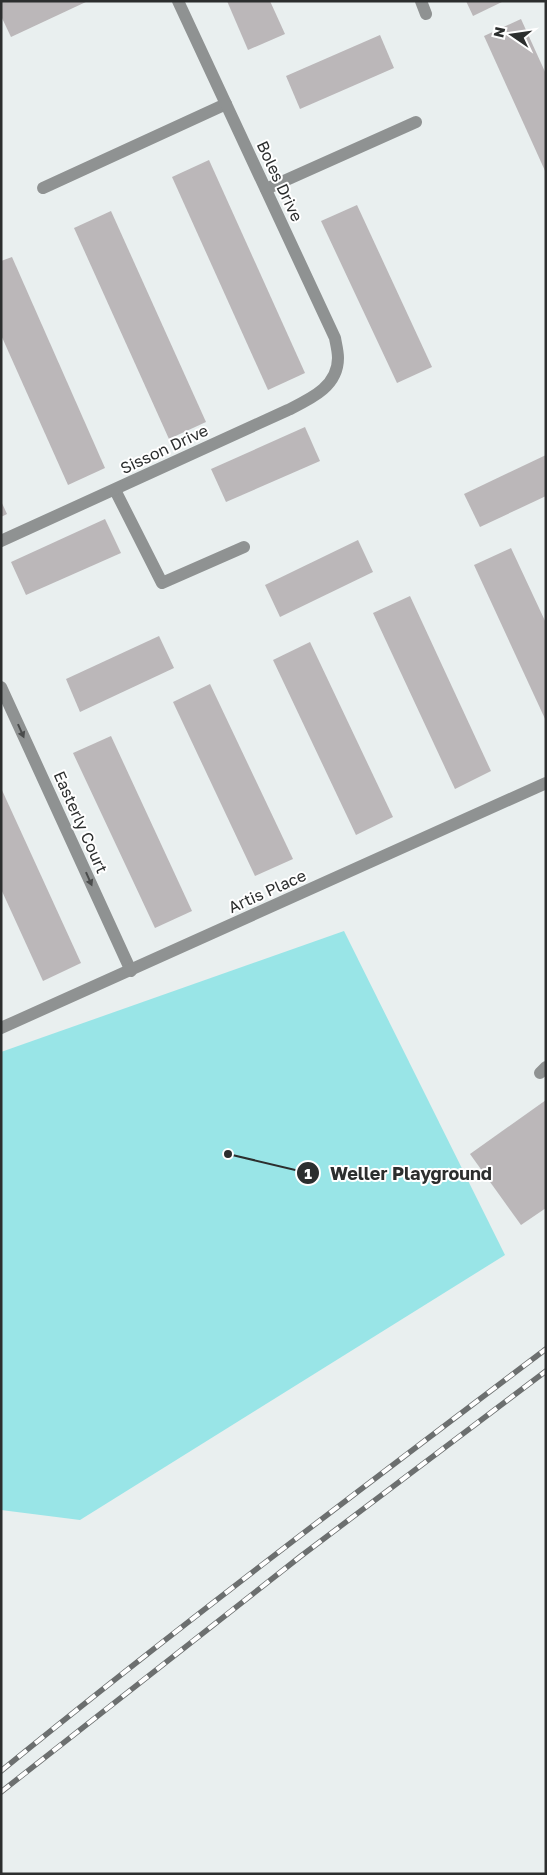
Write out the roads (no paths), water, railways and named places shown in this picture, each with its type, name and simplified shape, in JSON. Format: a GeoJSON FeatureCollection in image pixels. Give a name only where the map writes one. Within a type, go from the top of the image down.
{"type":"FeatureCollection","features":[{"type":"Feature","properties":{"kind":"street","name":"Boles Drive"},"geometry":{"type":"LineString","coordinates":[[178,1],[336,338],[338,359],[333,377]]}},
{"type":"Feature","properties":{"kind":"street"},"geometry":{"type":"LineString","coordinates":[[421,1],[426,14]]}},
{"type":"Feature","properties":{"kind":"street"},"geometry":{"type":"LineString","coordinates":[[43,188],[226,104]]}},
{"type":"Feature","properties":{"kind":"street"},"geometry":{"type":"LineString","coordinates":[[266,190],[416,122]]}},
{"type":"Feature","properties":{"kind":"street","name":"Sisson Drive"},"geometry":{"type":"LineString","coordinates":[[1,541],[288,410],[324,390],[333,377]]}},
{"type":"Feature","properties":{"kind":"street"},"geometry":{"type":"LineString","coordinates":[[115,490],[162,582],[244,547]]}},
{"type":"Feature","properties":{"kind":"street","name":"Easterly Court"},"geometry":{"type":"LineString","coordinates":[[1,687],[131,971]]}},
{"type":"Feature","properties":{"kind":"street","name":"Artis Place"},"geometry":{"type":"LineString","coordinates":[[1,1028],[546,783]]}},
{"type":"Feature","properties":{"kind":"railway"},"geometry":{"type":"LineString","coordinates":[[1,1771],[203,1610],[546,1349]]}},
{"type":"Feature","properties":{"kind":"railway"},"geometry":{"type":"LineString","coordinates":[[1,1792],[301,1556],[546,1371]]}},
{"type":"Feature","properties":{"kind":"place","name":"Weller Playground"},"geometry":{"type":"Point","coordinates":[228,1154]}}]}
